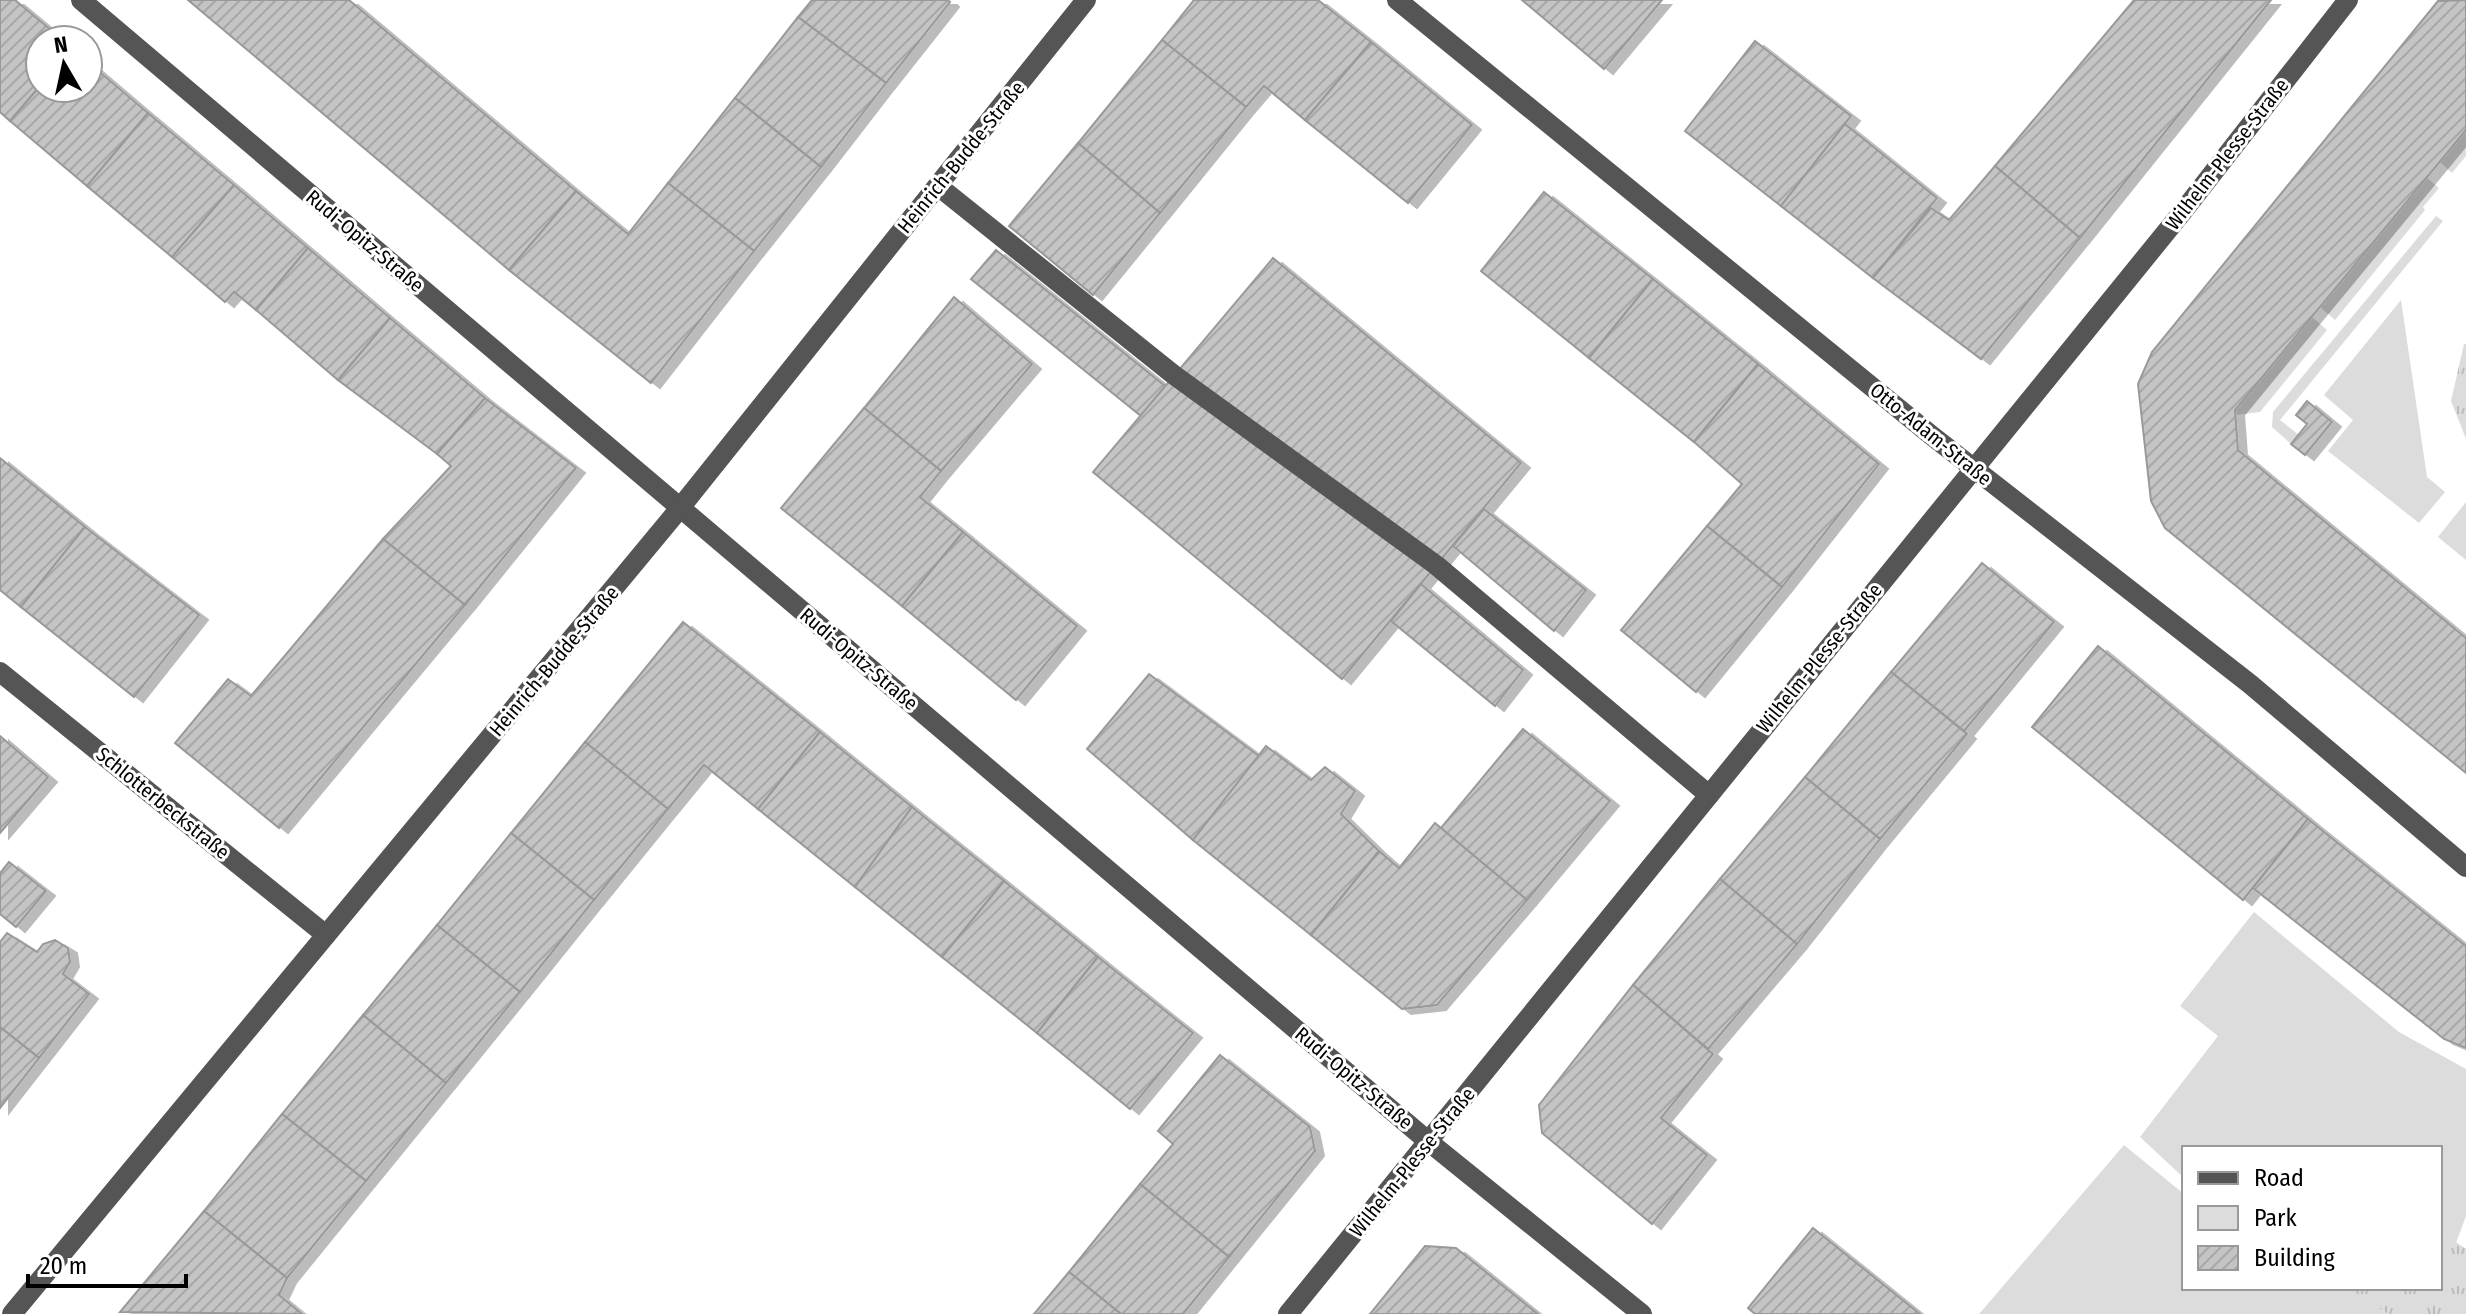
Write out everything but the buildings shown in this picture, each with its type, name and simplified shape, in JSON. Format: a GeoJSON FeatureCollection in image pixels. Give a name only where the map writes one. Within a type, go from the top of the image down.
{"type":"FeatureCollection","features":[{"type":"Feature","properties":{"kind":"street","name":"Rudi-Opitz-Straße"},"geometry":{"type":"LineString","coordinates":[[81,0],[1429,1142],[1642,1314]]}},
{"type":"Feature","properties":{"kind":"street","name":"Heinrich-Budde-Straße"},"geometry":{"type":"LineString","coordinates":[[21,1311],[326,935],[680,508],[1086,0]]}},
{"type":"Feature","properties":{"kind":"street","name":"Otto-Adam-Straße"},"geometry":{"type":"LineString","coordinates":[[1397,0],[1972,468],[2250,684],[2466,867]]}},
{"type":"Feature","properties":{"kind":"street","name":"Wilhelm-Plesse-Straße"},"geometry":{"type":"LineString","coordinates":[[1288,1314],[2184,210],[2348,0]]}},
{"type":"Feature","properties":{"kind":"street"},"geometry":{"type":"LineString","coordinates":[[938,186],[1174,375],[1436,565],[1709,795]]}},
{"type":"Feature","properties":{"kind":"street","name":"Schlotterbeckstraße"},"geometry":{"type":"LineString","coordinates":[[0,672],[326,935]]}},
{"type":"Feature","properties":{"kind":"green space"},"geometry":{"type":"Polygon","coordinates":[[[2466,130],[2466,156],[2452,173],[2440,162],[2466,130]]]}},
{"type":"Feature","properties":{"kind":"green space"},"geometry":{"type":"Polygon","coordinates":[[[2427,178],[2439,188],[2423,207],[2425,210],[2335,320],[2320,307],[2427,178]]]}},
{"type":"Feature","properties":{"kind":"green space"},"geometry":{"type":"Polygon","coordinates":[[[2436,216],[2443,221],[2280,420],[2299,435],[2291,444],[2272,427],[2273,412],[2436,216]]]}},
{"type":"Feature","properties":{"kind":"green space"},"geometry":{"type":"Polygon","coordinates":[[[2401,300],[2427,477],[2445,492],[2419,523],[2328,451],[2353,420],[2324,395],[2401,300]]]}},
{"type":"Feature","properties":{"kind":"green space"},"geometry":{"type":"Polygon","coordinates":[[[2312,317],[2327,330],[2260,412],[2235,415],[2235,410],[2312,317]]]}},
{"type":"Feature","properties":{"kind":"green space"},"geometry":{"type":"Polygon","coordinates":[[[2466,344],[2466,439],[2451,401],[2466,344]]]}},
{"type":"Feature","properties":{"kind":"green space"},"geometry":{"type":"Polygon","coordinates":[[[2466,502],[2466,560],[2438,537],[2466,502]]]}},
{"type":"Feature","properties":{"kind":"green space"},"geometry":{"type":"Polygon","coordinates":[[[2254,912],[2399,1032],[2466,1069],[2466,1216],[2456,1243],[2442,1232],[2442,1146],[2182,1146],[2182,1176],[2140,1137],[2218,1036],[2180,1006],[2254,912]]]}},
{"type":"Feature","properties":{"kind":"green space"},"geometry":{"type":"Polygon","coordinates":[[[2124,1145],[2182,1192],[2182,1290],[2353,1290],[2388,1314],[1979,1314],[2124,1145]]]}},
{"type":"Feature","properties":{"kind":"green space"},"geometry":{"type":"Polygon","coordinates":[[[2442,1232],[2466,1249],[2466,1314],[2388,1314],[2352,1290],[2442,1290],[2442,1232]]]}}]}
